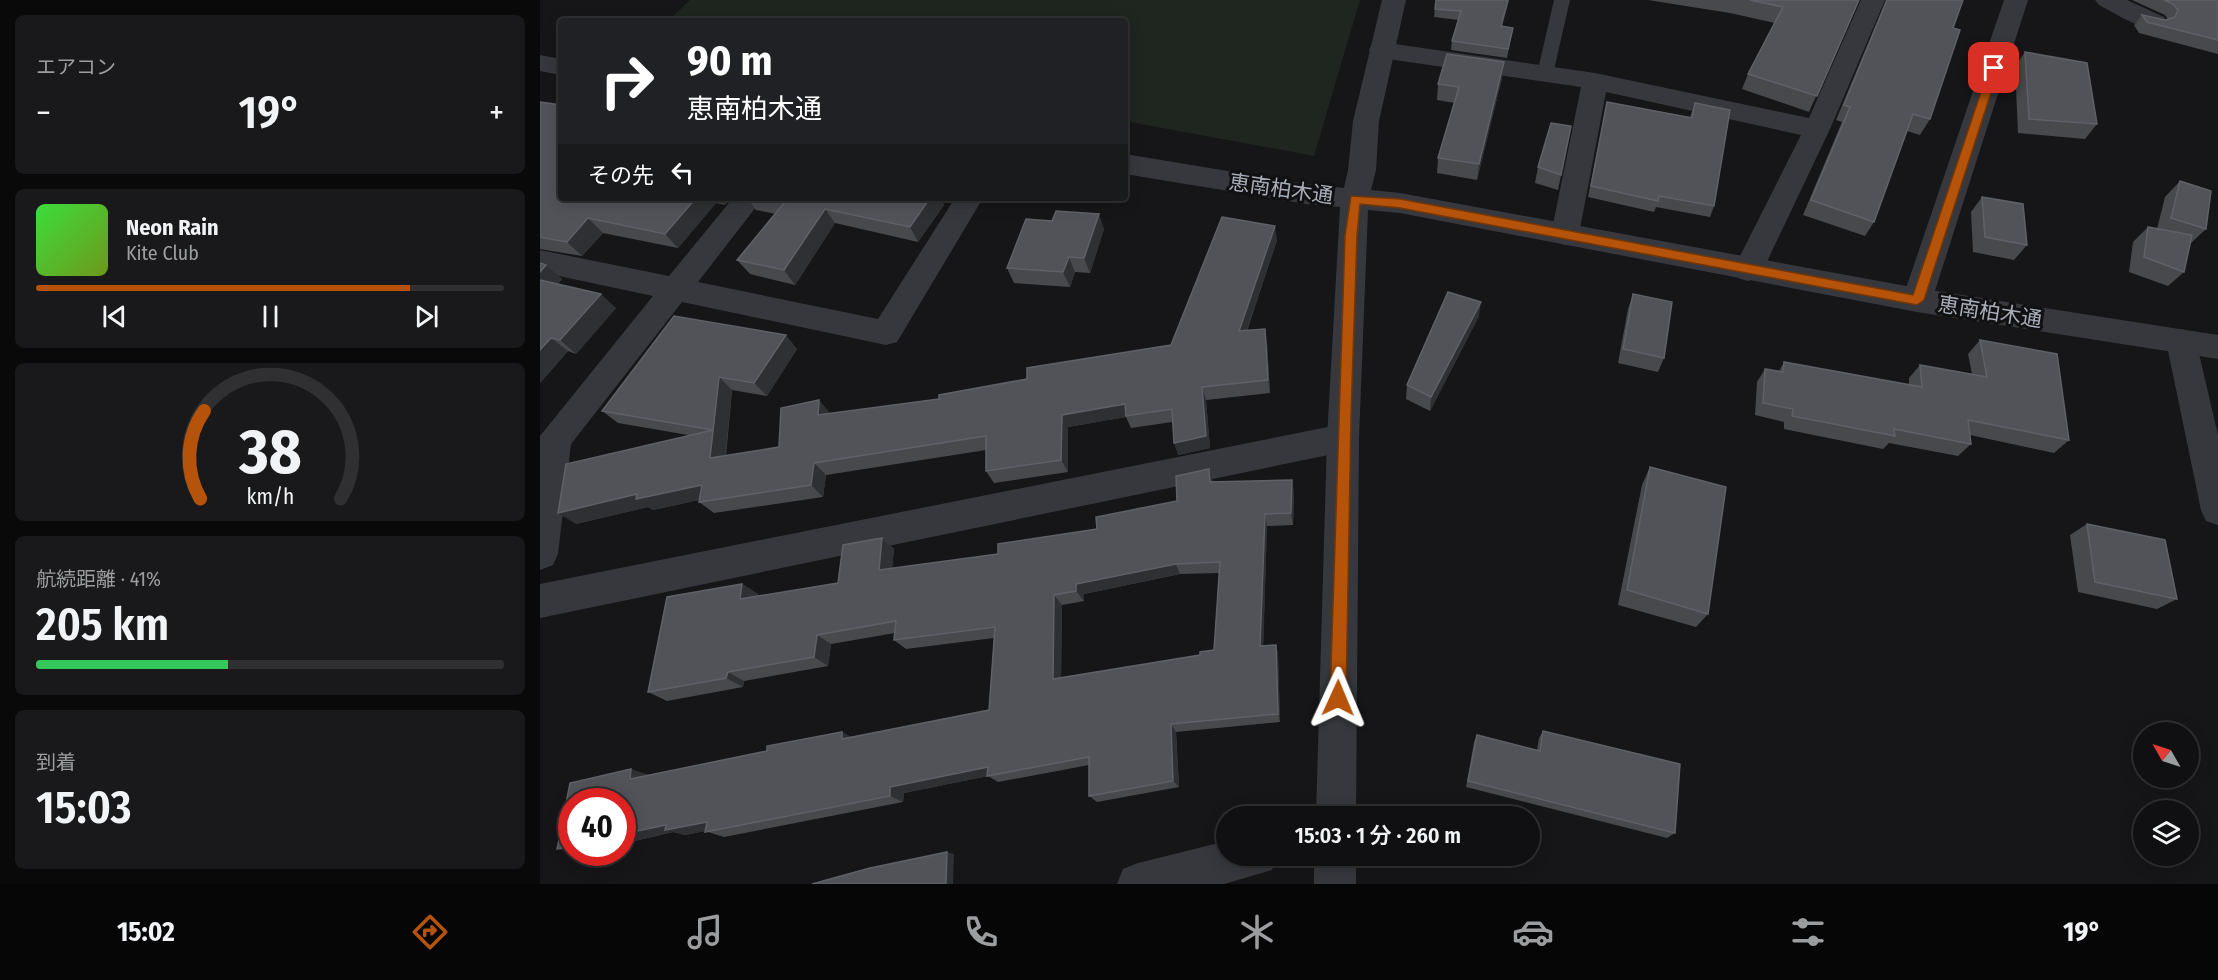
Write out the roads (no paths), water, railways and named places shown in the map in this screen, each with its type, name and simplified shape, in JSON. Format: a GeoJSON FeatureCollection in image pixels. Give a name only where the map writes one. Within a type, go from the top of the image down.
{"type":"FeatureCollection","features":[{"type":"Feature","properties":{"kind":"street"},"geometry":{"type":"LineString","coordinates":[[1336,806],[1343,438],[1351,236],[1355,199],[1362,170],[1366,121],[1394,0]]}},
{"type":"Feature","properties":{"kind":"street"},"geometry":{"type":"LineString","coordinates":[[1748,270],[1817,129],[1873,0]]}},
{"type":"Feature","properties":{"kind":"street"},"geometry":{"type":"LineString","coordinates":[[1917,300],[2016,0]]}},
{"type":"Feature","properties":{"kind":"street"},"geometry":{"type":"LineString","coordinates":[[2107,0],[2155,22]]}},
{"type":"Feature","properties":{"kind":"street"},"geometry":{"type":"LineString","coordinates":[[1381,50],[1595,81],[1817,129]]}},
{"type":"Feature","properties":{"kind":"street"},"geometry":{"type":"LineString","coordinates":[[540,63],[558,66]]}},
{"type":"Feature","properties":{"kind":"street"},"geometry":{"type":"LineString","coordinates":[[1565,234],[1595,81]]}},
{"type":"Feature","properties":{"kind":"street","name":"恵南柏木通"},"geometry":{"type":"LineString","coordinates":[[1128,164],[1306,194],[1400,204],[1917,300],[2218,347]]}},
{"type":"Feature","properties":{"kind":"street"},"geometry":{"type":"LineString","coordinates":[[540,554],[547,437],[676,288],[747,201]]}},
{"type":"Feature","properties":{"kind":"street"},"geometry":{"type":"LineString","coordinates":[[540,261],[886,333],[967,201]]}},
{"type":"Feature","properties":{"kind":"street"},"geometry":{"type":"LineString","coordinates":[[2181,341],[2218,510]]}},
{"type":"Feature","properties":{"kind":"street"},"geometry":{"type":"LineString","coordinates":[[540,601],[1343,438]]}},
{"type":"Feature","properties":{"kind":"street"},"geometry":{"type":"LineString","coordinates":[[1138,884],[1216,865]]}},
{"type":"Feature","properties":{"kind":"street"},"geometry":{"type":"LineString","coordinates":[[1335,866],[1335,884]]}},
{"type":"Feature","properties":{"kind":"lane"},"geometry":{"type":"LineString","coordinates":[[1545,74],[1562,0]]}}]}
